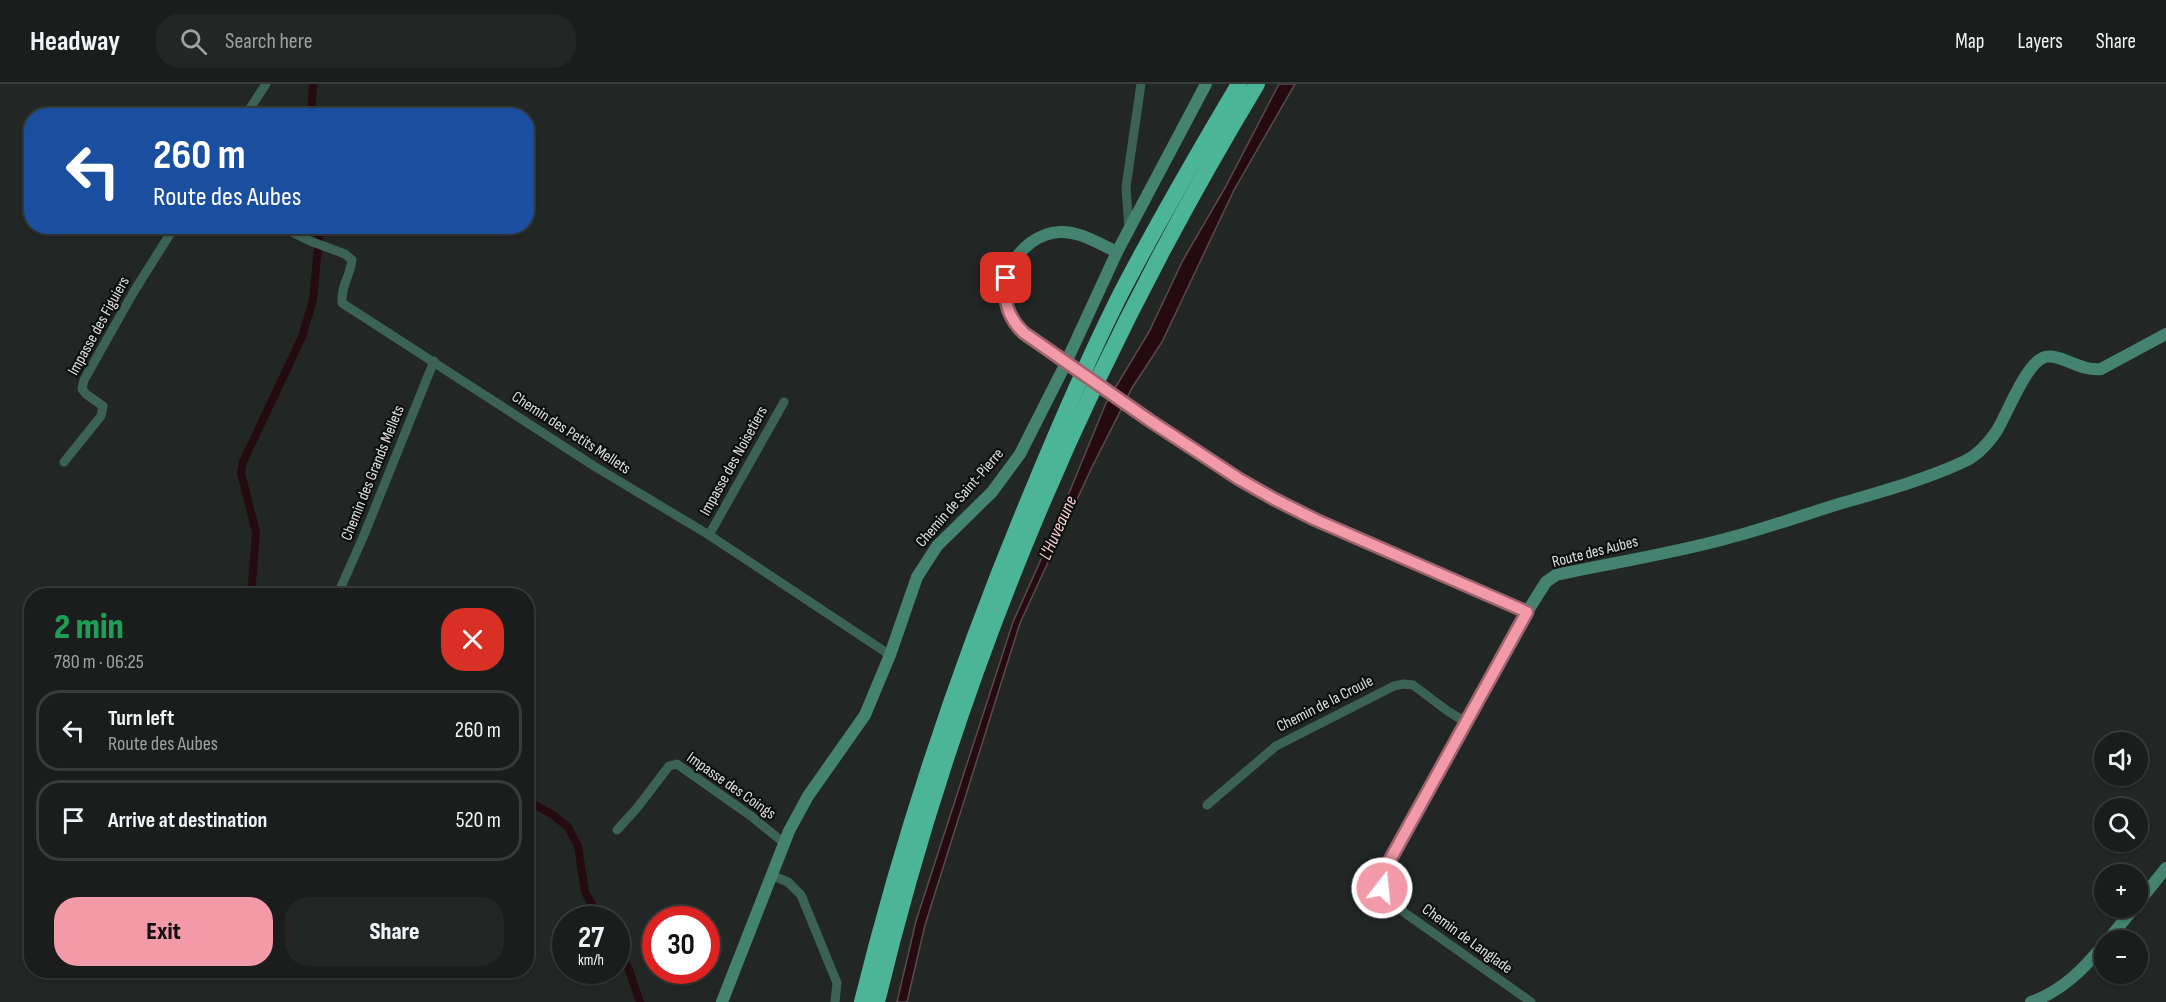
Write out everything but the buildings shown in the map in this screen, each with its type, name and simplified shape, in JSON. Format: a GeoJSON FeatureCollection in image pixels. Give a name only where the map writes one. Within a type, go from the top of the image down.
{"type":"FeatureCollection","features":[{"type":"Feature","properties":{"kind":"highway"},"geometry":{"type":"LineString","coordinates":[[862,1002],[884,913],[944,720],[995,579],[1064,413],[1121,295],[1194,160],[1239,84]]}},
{"type":"Feature","properties":{"kind":"highway"},"geometry":{"type":"LineString","coordinates":[[877,1002],[897,918],[955,734],[1009,582],[1079,417],[1135,303],[1208,166],[1257,84]]}},
{"type":"Feature","properties":{"kind":"street"},"geometry":{"type":"LineString","coordinates":[[250,108],[266,84]]}},
{"type":"Feature","properties":{"kind":"street"},"geometry":{"type":"LineString","coordinates":[[1129,229],[1126,188],[1141,84]]}},
{"type":"Feature","properties":{"kind":"street","name":"Chemin de Saint-Pierre"},"geometry":{"type":"LineString","coordinates":[[722,1002],[784,843],[808,796],[866,715],[890,655],[904,609],[925,563],[955,527],[992,492],[1020,454],[1063,369],[1117,252],[1206,84]]}},
{"type":"Feature","properties":{"kind":"street"},"geometry":{"type":"LineString","coordinates":[[1117,252],[1081,235],[1060,232],[1034,239],[1019,254],[1006,278],[1005,302],[1016,325],[1049,351],[1239,479],[1316,520],[1527,612]]}},
{"type":"Feature","properties":{"kind":"street","name":"Impasse des Figuiers"},"geometry":{"type":"LineString","coordinates":[[64,462],[101,416],[103,406],[82,389],[84,380],[133,293],[170,234]]}},
{"type":"Feature","properties":{"kind":"street","name":"Chemin des Petits Mellets"},"geometry":{"type":"LineString","coordinates":[[296,234],[345,254],[352,260],[351,268],[341,290],[342,303],[594,466],[709,535],[890,655]]}},
{"type":"Feature","properties":{"kind":"street","name":"Route des Aubes"},"geometry":{"type":"LineString","coordinates":[[1527,612],[1546,582],[1556,575],[1725,539],[1881,491],[1961,463],[1979,452],[1997,431],[2028,373],[2040,359],[2046,356],[2053,357],[2084,369],[2101,369],[2166,334]]}},
{"type":"Feature","properties":{"kind":"street","name":"Chemin des Grands Mellets"},"geometry":{"type":"LineString","coordinates":[[340,588],[434,361]]}},
{"type":"Feature","properties":{"kind":"street","name":"Impasse des Noisetiers"},"geometry":{"type":"LineString","coordinates":[[709,535],[784,402]]}},
{"type":"Feature","properties":{"kind":"street","name":"Chemin de Langlade"},"geometry":{"type":"LineString","coordinates":[[1527,612],[1385,869],[1382,888],[1386,897],[1405,913],[1531,1002]]}},
{"type":"Feature","properties":{"kind":"street","name":"Chemin de la Croule"},"geometry":{"type":"LineString","coordinates":[[1207,805],[1276,746],[1394,686],[1413,685],[1449,712],[1467,722]]}},
{"type":"Feature","properties":{"kind":"street","name":"Impasse des Coings"},"geometry":{"type":"LineString","coordinates":[[617,830],[637,808],[656,780],[669,766],[677,764],[751,816],[784,843]]}},
{"type":"Feature","properties":{"kind":"street"},"geometry":{"type":"LineString","coordinates":[[2148,890],[2166,868]]}},
{"type":"Feature","properties":{"kind":"street"},"geometry":{"type":"LineString","coordinates":[[771,875],[788,882],[801,895],[837,983],[835,1002]]}},
{"type":"Feature","properties":{"kind":"street"},"geometry":{"type":"LineString","coordinates":[[2116,930],[2126,918]]}},
{"type":"Feature","properties":{"kind":"street"},"geometry":{"type":"LineString","coordinates":[[2031,1002],[2063,986],[2081,971],[2094,956]]}},
{"type":"Feature","properties":{"kind":"water","name":"L'Huveaune"},"geometry":{"type":"Polygon","coordinates":[[[1279,84],[1295,84],[1234,190],[1162,342],[1132,388],[1092,467],[1020,623],[925,925],[907,1002],[897,1002],[916,921],[1013,622],[1106,403],[1149,332],[1183,260],[1225,188],[1279,84]]]}},
{"type":"Feature","properties":{"kind":"waterway"},"geometry":{"type":"LineString","coordinates":[[312,108],[313,84]]}},
{"type":"Feature","properties":{"kind":"waterway"},"geometry":{"type":"LineString","coordinates":[[319,234],[319,239]]}},
{"type":"Feature","properties":{"kind":"waterway"},"geometry":{"type":"LineString","coordinates":[[252,588],[256,532],[241,473],[243,462],[302,337],[313,300],[318,247]]}},
{"type":"Feature","properties":{"kind":"waterway"},"geometry":{"type":"LineString","coordinates":[[534,804],[568,827],[578,846],[585,892],[593,906]]}},
{"type":"Feature","properties":{"kind":"waterway"},"geometry":{"type":"LineString","coordinates":[[630,973],[640,1002]]}},
{"type":"Feature","properties":{"kind":"route"},"geometry":{"type":"LineString","coordinates":[[1006,278],[1005,302],[1016,325],[1024,333],[1168,433],[1239,479],[1316,520],[1513,608],[1527,612],[1385,869],[1382,888]]}}]}
